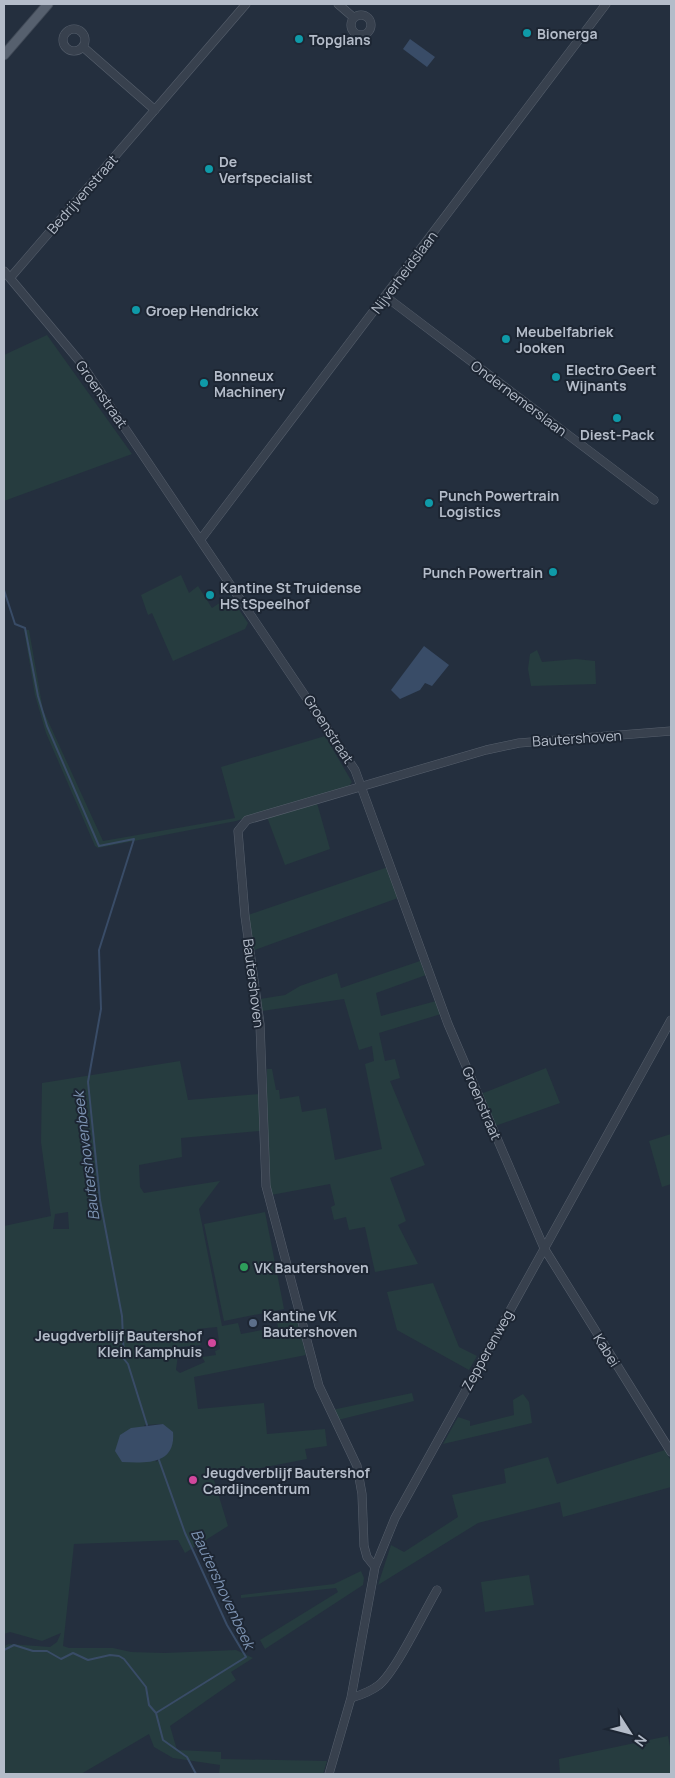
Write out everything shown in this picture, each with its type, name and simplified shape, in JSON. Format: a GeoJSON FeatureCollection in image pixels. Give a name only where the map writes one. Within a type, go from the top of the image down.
{"type":"FeatureCollection","features":[{"type":"Feature","properties":{"kind":"main road"},"geometry":{"type":"LineString","coordinates":[[4,54],[48,4]]}},
{"type":"Feature","properties":{"kind":"street","name":"Bedrijvenstraat"},"geometry":{"type":"LineString","coordinates":[[10,278],[246,4]]}},
{"type":"Feature","properties":{"kind":"street"},"geometry":{"type":"LineString","coordinates":[[338,4],[353,17]]}},
{"type":"Feature","properties":{"kind":"street","name":"Nijverheidslaan"},"geometry":{"type":"LineString","coordinates":[[201,539],[606,4]]}},
{"type":"Feature","properties":{"kind":"street"},"geometry":{"type":"LineString","coordinates":[[83,47],[155,110]]}},
{"type":"Feature","properties":{"kind":"street","name":"Groenstraat"},"geometry":{"type":"LineString","coordinates":[[4,271],[80,363],[356,770],[448,1024],[544,1248]]}},
{"type":"Feature","properties":{"kind":"street","name":"Ondernemerslaan"},"geometry":{"type":"LineString","coordinates":[[385,296],[654,500]]}},
{"type":"Feature","properties":{"kind":"street","name":"Bautershoven"},"geometry":{"type":"LineString","coordinates":[[375,1568],[366,1557],[364,1546],[362,1494],[357,1466],[319,1386],[266,1186],[260,1024],[245,916],[238,831],[247,820],[486,750],[519,743],[671,731]]}},
{"type":"Feature","properties":{"kind":"street","name":"Zepperenweg"},"geometry":{"type":"LineString","coordinates":[[329,1774],[351,1698],[375,1568],[395,1518],[671,1020]]}},
{"type":"Feature","properties":{"kind":"street","name":"Kabei"},"geometry":{"type":"LineString","coordinates":[[544,1248],[671,1452]]}},
{"type":"Feature","properties":{"kind":"street"},"geometry":{"type":"LineString","coordinates":[[351,1698],[363,1695],[380,1684],[393,1666],[436,1590]]}},
{"type":"Feature","properties":{"kind":"green space"},"geometry":{"type":"Polygon","coordinates":[[[47,335],[132,454],[4,501],[4,355],[47,335]]]}},
{"type":"Feature","properties":{"kind":"green space"},"geometry":{"type":"Polygon","coordinates":[[[181,575],[189,593],[198,586],[212,608],[230,596],[248,623],[245,629],[173,661],[152,613],[148,615],[141,595],[181,575]]]}},
{"type":"Feature","properties":{"kind":"green space"},"geometry":{"type":"Polygon","coordinates":[[[24,630],[29,630],[43,710],[103,841],[235,818],[221,767],[325,736],[352,782],[349,786],[236,821],[98,848],[95,846],[46,733],[35,695],[24,630]]]}},
{"type":"Feature","properties":{"kind":"green space"},"geometry":{"type":"Polygon","coordinates":[[[537,650],[542,662],[576,659],[595,661],[596,684],[531,686],[528,669],[530,654],[537,650]]]}},
{"type":"Feature","properties":{"kind":"green space"},"geometry":{"type":"Polygon","coordinates":[[[317,803],[330,849],[285,865],[267,817],[317,803]]]}},
{"type":"Feature","properties":{"kind":"green space"},"geometry":{"type":"Polygon","coordinates":[[[388,867],[398,898],[252,951],[248,915],[388,867]]]}},
{"type":"Feature","properties":{"kind":"green space"},"geometry":{"type":"Polygon","coordinates":[[[420,961],[426,975],[376,993],[381,1016],[436,1001],[441,1014],[379,1033],[385,1061],[395,1059],[400,1078],[390,1081],[425,1165],[390,1178],[406,1221],[398,1225],[418,1264],[375,1272],[365,1227],[349,1230],[346,1217],[334,1220],[331,1207],[335,1205],[330,1184],[271,1195],[267,1159],[267,1069],[272,1069],[276,1090],[279,1090],[280,1099],[299,1096],[302,1112],[326,1108],[335,1160],[382,1149],[365,1064],[374,1061],[372,1046],[359,1050],[344,999],[262,1011],[260,999],[285,995],[300,986],[337,973],[341,988],[420,961]]]}},
{"type":"Feature","properties":{"kind":"green space"},"geometry":{"type":"Polygon","coordinates":[[[180,1061],[188,1100],[259,1094],[260,1131],[181,1138],[182,1157],[139,1165],[140,1187],[144,1193],[220,1181],[199,1209],[222,1326],[238,1323],[241,1334],[278,1327],[277,1323],[297,1319],[306,1355],[194,1377],[198,1409],[264,1403],[267,1434],[325,1429],[327,1446],[305,1449],[307,1459],[213,1477],[228,1526],[185,1553],[178,1540],[74,1544],[63,1646],[69,1648],[113,1648],[131,1652],[165,1653],[236,1650],[253,1658],[231,1672],[236,1680],[170,1726],[177,1750],[221,1752],[221,1759],[327,1761],[323,1774],[219,1774],[220,1765],[173,1758],[154,1747],[149,1734],[81,1774],[4,1774],[4,1646],[9,1644],[50,1647],[57,1642],[61,1633],[42,1641],[10,1632],[4,1634],[4,1226],[51,1216],[41,1142],[42,1083],[180,1061]],[[68,1212],[55,1214],[53,1229],[69,1229],[68,1212]],[[217,1327],[197,1329],[201,1345],[179,1347],[176,1370],[180,1373],[205,1362],[202,1357],[216,1355],[215,1351],[220,1349],[217,1327]],[[163,1424],[144,1425],[156,1462],[169,1452],[163,1424]]]}},
{"type":"Feature","properties":{"kind":"green space"},"geometry":{"type":"Polygon","coordinates":[[[546,1068],[560,1103],[495,1126],[481,1094],[546,1068]]]}},
{"type":"Feature","properties":{"kind":"green space"},"geometry":{"type":"Polygon","coordinates":[[[671,1134],[671,1184],[662,1187],[649,1141],[671,1134]]]}},
{"type":"Feature","properties":{"kind":"green space","name":"VK Bautershoven"},"geometry":{"type":"Polygon","coordinates":[[[265,1212],[284,1309],[224,1321],[204,1224],[265,1212]]]}},
{"type":"Feature","properties":{"kind":"green space"},"geometry":{"type":"Polygon","coordinates":[[[433,1283],[459,1347],[477,1356],[469,1370],[397,1330],[387,1292],[433,1283]]]}},
{"type":"Feature","properties":{"kind":"green space"},"geometry":{"type":"Polygon","coordinates":[[[412,1393],[414,1401],[338,1420],[332,1410],[412,1393]]]}},
{"type":"Feature","properties":{"kind":"green space"},"geometry":{"type":"Polygon","coordinates":[[[523,1394],[529,1402],[532,1423],[443,1444],[458,1417],[470,1421],[470,1426],[514,1415],[513,1400],[523,1394]]]}},
{"type":"Feature","properties":{"kind":"green space"},"geometry":{"type":"Polygon","coordinates":[[[665,1450],[671,1461],[671,1487],[563,1517],[560,1502],[478,1523],[378,1585],[391,1545],[404,1552],[458,1517],[452,1495],[506,1483],[504,1469],[548,1457],[557,1484],[665,1450]]]}},
{"type":"Feature","properties":{"kind":"green space"},"geometry":{"type":"Polygon","coordinates":[[[361,1571],[364,1578],[363,1585],[265,1649],[260,1640],[338,1592],[336,1588],[241,1598],[241,1595],[334,1584],[361,1571]]]}},
{"type":"Feature","properties":{"kind":"green space"},"geometry":{"type":"Polygon","coordinates":[[[529,1575],[534,1605],[485,1612],[481,1582],[529,1575]]]}},
{"type":"Feature","properties":{"kind":"green space"},"geometry":{"type":"Polygon","coordinates":[[[668,1736],[671,1752],[671,1774],[560,1774],[559,1759],[668,1736]]]}},
{"type":"Feature","properties":{"kind":"water"},"geometry":{"type":"Polygon","coordinates":[[[410,39],[435,57],[427,67],[403,49],[410,39]]]}},
{"type":"Feature","properties":{"kind":"water"},"geometry":{"type":"Polygon","coordinates":[[[424,646],[449,665],[432,686],[425,683],[420,690],[400,699],[391,690],[424,646]]]}},
{"type":"Feature","properties":{"kind":"water"},"geometry":{"type":"Polygon","coordinates":[[[163,1424],[173,1432],[173,1443],[170,1451],[165,1456],[149,1462],[122,1462],[115,1451],[120,1435],[131,1428],[163,1424]]]}},
{"type":"Feature","properties":{"kind":"waterway","name":"Bautershovenbeek"},"geometry":{"type":"LineString","coordinates":[[4,590],[15,624],[25,628],[38,696],[47,726],[99,846],[134,839],[99,950],[101,1009],[88,1082],[100,1200],[122,1316],[124,1359],[128,1364],[147,1425]]}},
{"type":"Feature","properties":{"kind":"waterway","name":"Bautershovenbeek"},"geometry":{"type":"LineString","coordinates":[[156,1713],[246,1657],[227,1625],[185,1533],[159,1460]]}},
{"type":"Feature","properties":{"kind":"waterway"},"geometry":{"type":"LineString","coordinates":[[4,1650],[14,1645],[33,1651],[47,1651],[61,1659],[73,1653],[88,1660],[110,1655],[119,1656],[124,1659],[146,1687],[149,1705],[156,1713],[163,1740],[187,1757],[196,1774]]}},
{"type":"Feature","properties":{"kind":"place","name":"Bionerga"},"geometry":{"type":"Point","coordinates":[527,33]}},
{"type":"Feature","properties":{"kind":"place","name":"Topglans"},"geometry":{"type":"Point","coordinates":[299,39]}},
{"type":"Feature","properties":{"kind":"place","name":"De Verfspecialist"},"geometry":{"type":"Point","coordinates":[209,169]}},
{"type":"Feature","properties":{"kind":"place","name":"Groep Hendrickx"},"geometry":{"type":"Point","coordinates":[136,310]}},
{"type":"Feature","properties":{"kind":"place","name":"Meubelfabriek Jooken"},"geometry":{"type":"Point","coordinates":[506,339]}},
{"type":"Feature","properties":{"kind":"place","name":"Electro Geert Wijnants"},"geometry":{"type":"Point","coordinates":[556,377]}},
{"type":"Feature","properties":{"kind":"place","name":"Bonneux Machinery"},"geometry":{"type":"Point","coordinates":[204,383]}},
{"type":"Feature","properties":{"kind":"place","name":"Diest-Pack"},"geometry":{"type":"Point","coordinates":[617,418]}},
{"type":"Feature","properties":{"kind":"place","name":"Punch Powertrain Logistics"},"geometry":{"type":"Point","coordinates":[429,503]}},
{"type":"Feature","properties":{"kind":"place","name":"Punch Powertrain"},"geometry":{"type":"Point","coordinates":[553,572]}},
{"type":"Feature","properties":{"kind":"place","name":"Kantine St Truidense HS tSpeelhof"},"geometry":{"type":"Point","coordinates":[210,595]}},
{"type":"Feature","properties":{"kind":"place","name":"VK Bautershoven"},"geometry":{"type":"Point","coordinates":[244,1267]}},
{"type":"Feature","properties":{"kind":"place","name":"Kantine VK Bautershoven"},"geometry":{"type":"Point","coordinates":[253,1323]}},
{"type":"Feature","properties":{"kind":"place","name":"Jeugdverblijf Bautershof Klein Kamphuis"},"geometry":{"type":"Point","coordinates":[212,1343]}},
{"type":"Feature","properties":{"kind":"place","name":"Jeugdverblijf Bautershof Cardijncentrum"},"geometry":{"type":"Point","coordinates":[193,1480]}}]}
